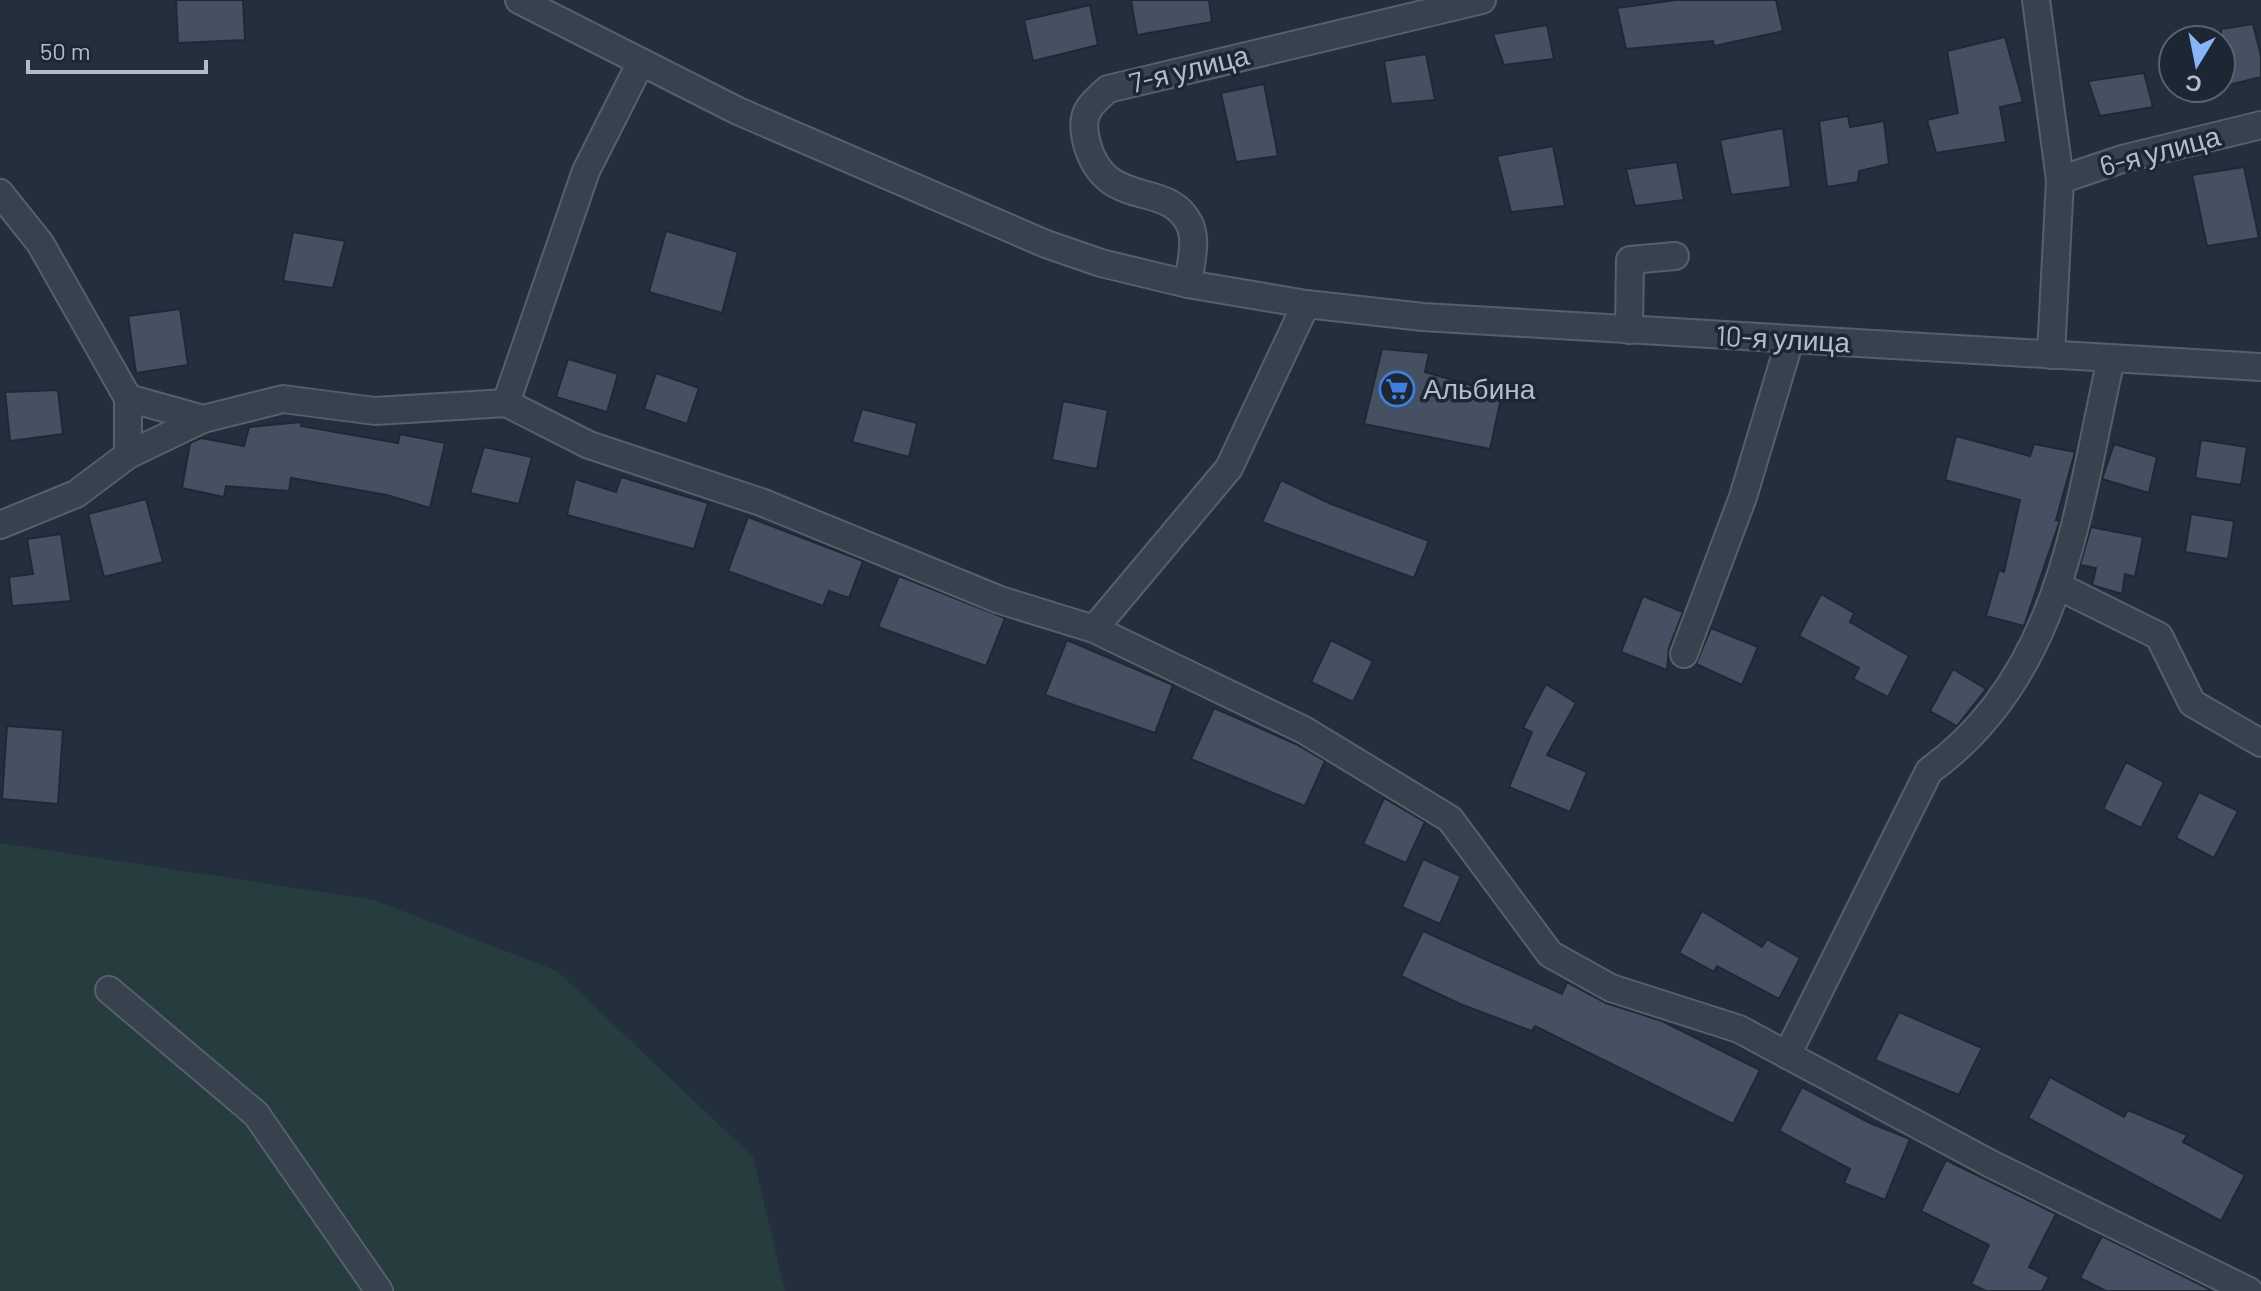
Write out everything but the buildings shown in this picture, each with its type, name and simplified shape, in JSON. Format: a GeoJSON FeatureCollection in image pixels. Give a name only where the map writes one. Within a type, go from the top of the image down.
{"type":"FeatureCollection","features":[{"type":"Feature","properties":{"kind":"street","name":"10-я улица"},"geometry":{"type":"LineString","coordinates":[[519,0],[738,111],[1046,244],[1101,263],[1188,284],[1306,304],[1398,315],[2261,367]]}},
{"type":"Feature","properties":{"kind":"street","name":"7-я улица"},"geometry":{"type":"LineString","coordinates":[[1188,284],[1193,234],[1188,221],[1178,210],[1161,201],[1111,184],[1096,169],[1083,127],[1086,107],[1108,89],[1482,0]]}},
{"type":"Feature","properties":{"kind":"street"},"geometry":{"type":"LineString","coordinates":[[2036,0],[2060,180],[2051,355]]}},
{"type":"Feature","properties":{"kind":"street"},"geometry":{"type":"LineString","coordinates":[[506,403],[586,171],[641,62]]}},
{"type":"Feature","properties":{"kind":"street","name":"6-я улица"},"geometry":{"type":"LineString","coordinates":[[2060,180],[2122,159],[2261,125]]}},
{"type":"Feature","properties":{"kind":"street"},"geometry":{"type":"LineString","coordinates":[[0,193],[40,243],[128,398],[128,455]]}},
{"type":"Feature","properties":{"kind":"street"},"geometry":{"type":"LineString","coordinates":[[1629,330],[1630,260],[1675,256]]}},
{"type":"Feature","properties":{"kind":"street"},"geometry":{"type":"LineString","coordinates":[[1094,629],[1229,468],[1306,304]]}},
{"type":"Feature","properties":{"kind":"street"},"geometry":{"type":"LineString","coordinates":[[1684,654],[1743,497],[1790,340]]}},
{"type":"Feature","properties":{"kind":"street"},"geometry":{"type":"LineString","coordinates":[[1787,1055],[1929,771],[1961,748],[2015,684],[2060,587],[2111,359]]}},
{"type":"Feature","properties":{"kind":"street"},"geometry":{"type":"LineString","coordinates":[[128,398],[203,419]]}},
{"type":"Feature","properties":{"kind":"street"},"geometry":{"type":"LineString","coordinates":[[0,525],[76,494],[128,455],[203,419],[283,399],[375,411],[506,403],[589,445],[761,502],[1000,600],[1094,629],[1304,730],[1450,819],[1550,954],[1611,988],[1739,1029],[1991,1164],[2249,1291]]}},
{"type":"Feature","properties":{"kind":"street"},"geometry":{"type":"LineString","coordinates":[[2060,587],[2159,636],[2192,703],[2261,743]]}},
{"type":"Feature","properties":{"kind":"street"},"geometry":{"type":"LineString","coordinates":[[109,990],[256,1114],[379,1291]]}},
{"type":"Feature","properties":{"kind":"green space"},"geometry":{"type":"Polygon","coordinates":[[[0,843],[374,900],[557,971],[753,1157],[785,1291],[0,1291],[0,843]]]}},
{"type":"Feature","properties":{"kind":"place","name":"Альбина"},"geometry":{"type":"Point","coordinates":[1397,389]}}]}
